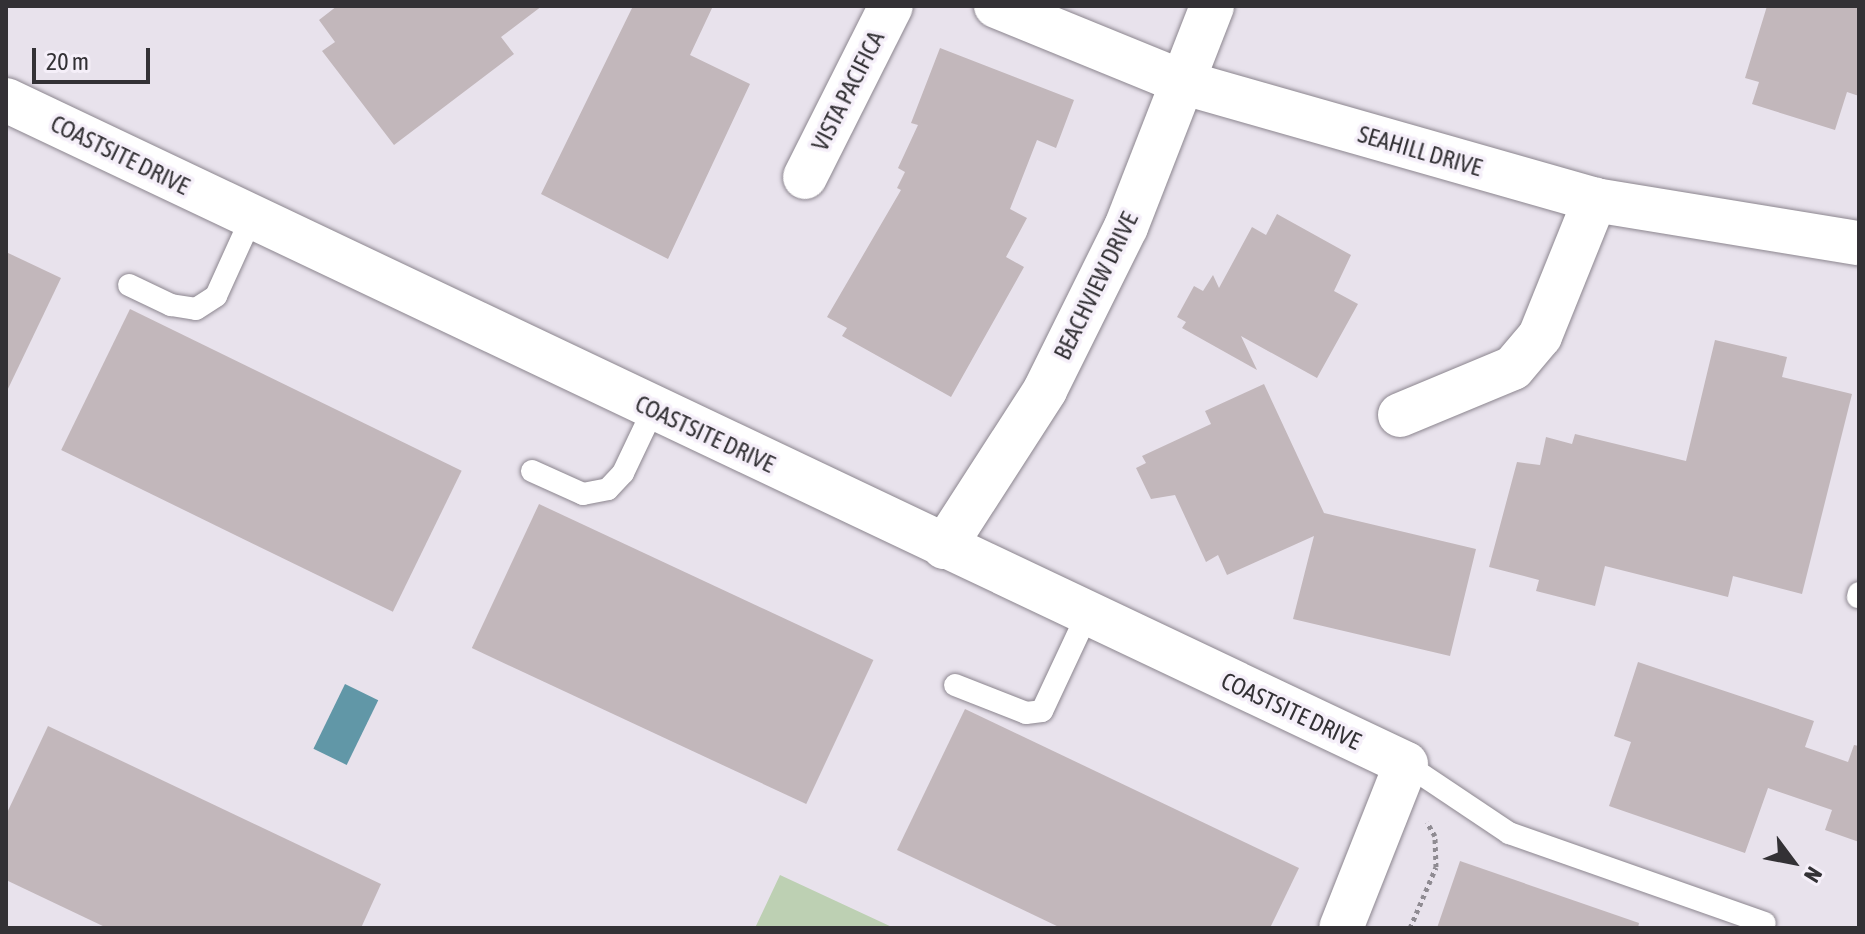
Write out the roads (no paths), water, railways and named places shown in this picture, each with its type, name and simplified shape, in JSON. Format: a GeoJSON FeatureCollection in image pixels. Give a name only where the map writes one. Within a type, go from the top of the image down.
{"type":"FeatureCollection","features":[{"type":"Feature","properties":{"kind":"street","name":"VISTA PACIFICA"},"geometry":{"type":"LineString","coordinates":[[805,177],[891,6]]}},
{"type":"Feature","properties":{"kind":"street","name":"SEAHILL DRIVE"},"geometry":{"type":"LineString","coordinates":[[996,6],[1185,83],[1595,200],[1859,243]]}},
{"type":"Feature","properties":{"kind":"street","name":"BEACHVIEW DRIVE"},"geometry":{"type":"LineString","coordinates":[[944,547],[1045,390],[1126,227],[1185,83],[1212,6]]}},
{"type":"Feature","properties":{"kind":"street","name":"COASTSITE DRIVE"},"geometry":{"type":"LineString","coordinates":[[6,100],[653,410],[1406,764]]}},
{"type":"Feature","properties":{"kind":"street"},"geometry":{"type":"LineString","coordinates":[[1400,415],[1513,368],[1540,336],[1595,200]]}},
{"type":"Feature","properties":{"kind":"street"},"geometry":{"type":"LineString","coordinates":[[1341,928],[1406,764]]}},
{"type":"Feature","properties":{"kind":"lane"},"geometry":{"type":"LineString","coordinates":[[129,285],[171,305],[196,309],[216,296],[251,219]]}},
{"type":"Feature","properties":{"kind":"lane"},"geometry":{"type":"LineString","coordinates":[[532,471],[583,494],[608,489],[623,473],[653,410]]}},
{"type":"Feature","properties":{"kind":"lane"},"geometry":{"type":"LineString","coordinates":[[955,685],[1026,713],[1042,711],[1087,615]]}},
{"type":"Feature","properties":{"kind":"lane"},"geometry":{"type":"LineString","coordinates":[[1406,764],[1509,833],[1765,923]]}},
{"type":"Feature","properties":{"kind":"water"},"geometry":{"type":"Polygon","coordinates":[[[345,684],[378,700],[347,765],[313,749],[345,684]]]}}]}
